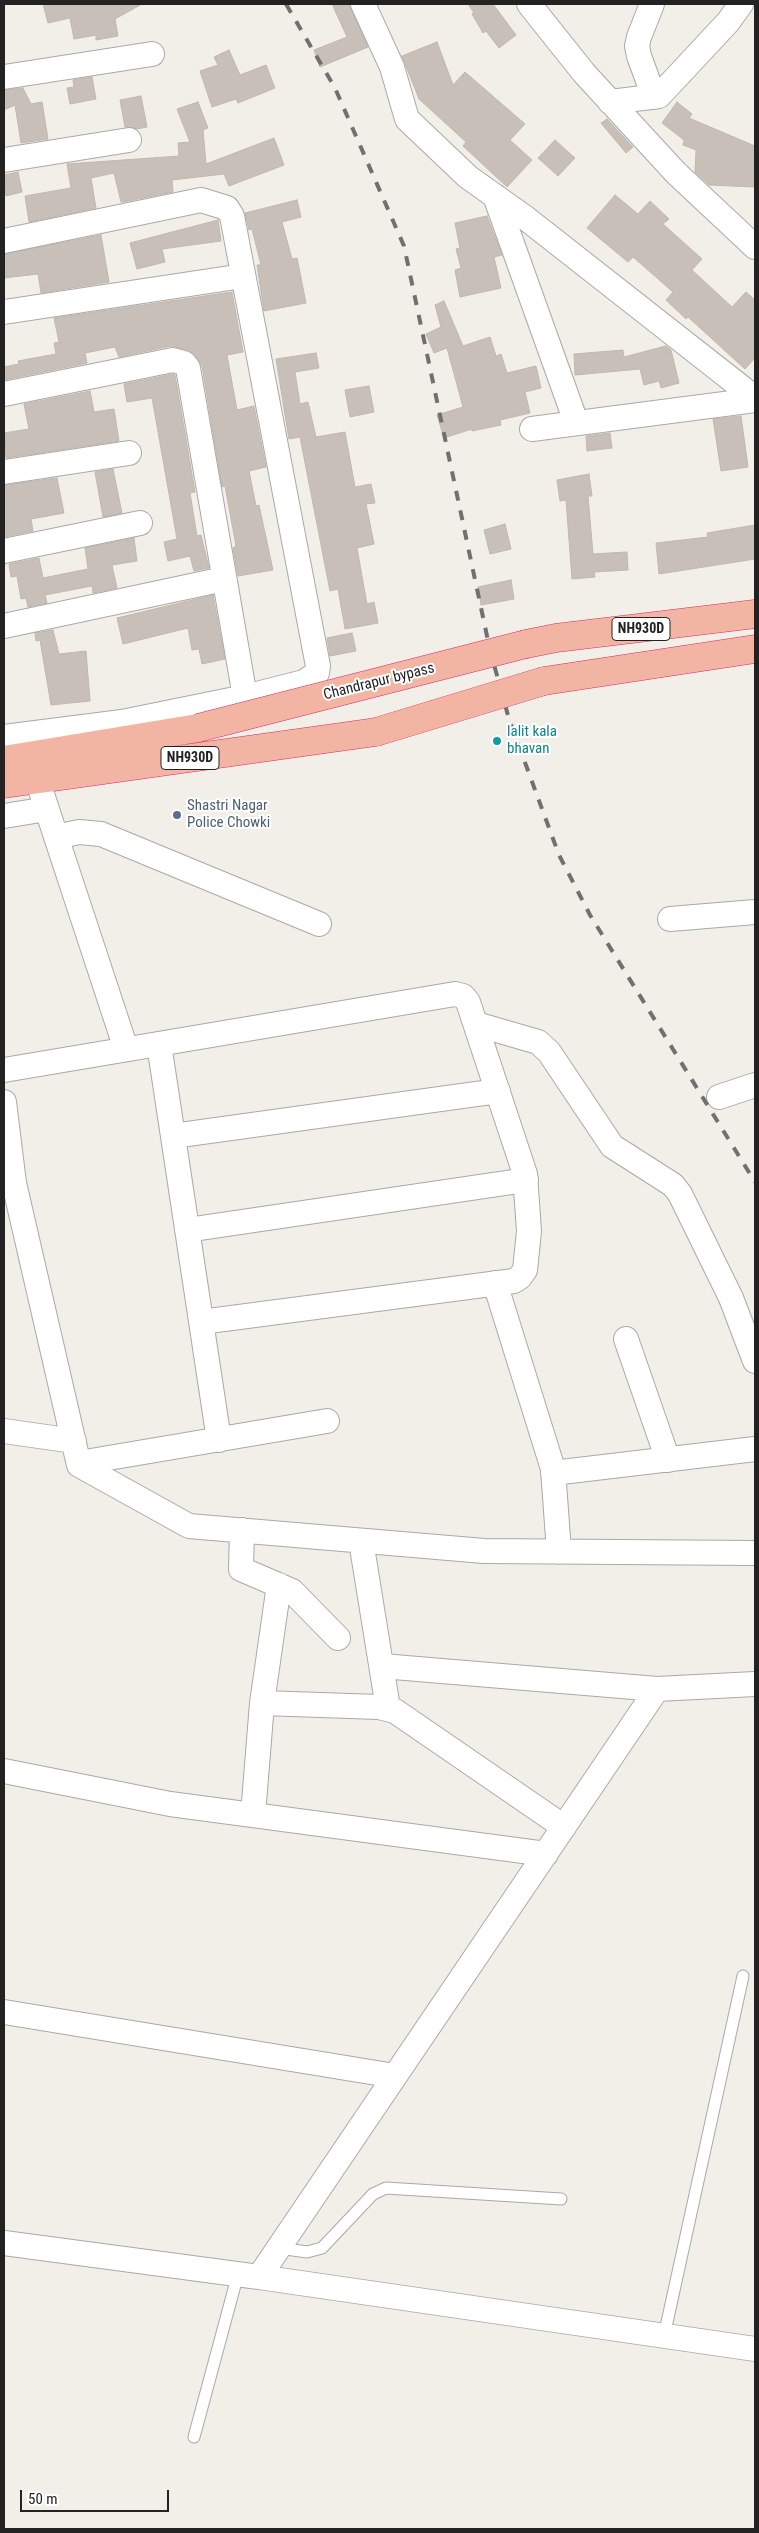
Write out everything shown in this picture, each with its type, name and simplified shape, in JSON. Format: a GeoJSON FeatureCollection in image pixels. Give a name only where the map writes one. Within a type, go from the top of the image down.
{"type":"FeatureCollection","features":[{"type":"Feature","properties":{"kind":"highway","name":"Chandrapur bypass"},"geometry":{"type":"LineString","coordinates":[[4,760],[198,728],[556,638],[755,614]]}},
{"type":"Feature","properties":{"kind":"highway","name":"NH930D"},"geometry":{"type":"LineString","coordinates":[[4,784],[376,732],[544,681],[755,649]]}},
{"type":"Feature","properties":{"kind":"street"},"geometry":{"type":"LineString","coordinates":[[362,4],[392,67],[407,119],[468,177],[755,399]]}},
{"type":"Feature","properties":{"kind":"street"},"geometry":{"type":"LineString","coordinates":[[528,4],[584,73],[676,173],[755,247]]}},
{"type":"Feature","properties":{"kind":"street"},"geometry":{"type":"LineString","coordinates":[[652,4],[638,37],[637,46],[654,97]]}},
{"type":"Feature","properties":{"kind":"street"},"geometry":{"type":"LineString","coordinates":[[610,102],[659,96],[728,22],[742,4]]}},
{"type":"Feature","properties":{"kind":"street"},"geometry":{"type":"LineString","coordinates":[[4,78],[152,54]]}},
{"type":"Feature","properties":{"kind":"street"},"geometry":{"type":"LineString","coordinates":[[4,160],[129,140]]}},
{"type":"Feature","properties":{"kind":"street"},"geometry":{"type":"LineString","coordinates":[[495,196],[576,422]]}},
{"type":"Feature","properties":{"kind":"street"},"geometry":{"type":"LineString","coordinates":[[4,241],[202,200],[227,208],[232,216],[244,276],[318,666],[316,673],[304,682],[244,697],[122,722],[4,737]]}},
{"type":"Feature","properties":{"kind":"street"},"geometry":{"type":"LineString","coordinates":[[4,312],[244,276]]}},
{"type":"Feature","properties":{"kind":"street"},"geometry":{"type":"LineString","coordinates":[[4,394],[173,360],[184,362],[188,368],[244,697]]}},
{"type":"Feature","properties":{"kind":"street"},"geometry":{"type":"LineString","coordinates":[[532,429],[755,399]]}},
{"type":"Feature","properties":{"kind":"street"},"geometry":{"type":"LineString","coordinates":[[4,472],[129,453]]}},
{"type":"Feature","properties":{"kind":"street"},"geometry":{"type":"LineString","coordinates":[[4,551],[140,523]]}},
{"type":"Feature","properties":{"kind":"street"},"geometry":{"type":"LineString","coordinates":[[4,626],[224,579]]}},
{"type":"Feature","properties":{"kind":"street"},"geometry":{"type":"LineString","coordinates":[[37,779],[126,1049]]}},
{"type":"Feature","properties":{"kind":"street"},"geometry":{"type":"LineString","coordinates":[[4,816],[47,809]]}},
{"type":"Feature","properties":{"kind":"street"},"geometry":{"type":"LineString","coordinates":[[56,836],[79,832],[101,834],[319,924]]}},
{"type":"Feature","properties":{"kind":"street"},"geometry":{"type":"LineString","coordinates":[[670,919],[755,912]]}},
{"type":"Feature","properties":{"kind":"street"},"geometry":{"type":"LineString","coordinates":[[4,1070],[455,994],[463,996],[468,1002],[526,1180],[529,1231],[525,1270],[520,1277],[514,1281],[201,1322]]}},
{"type":"Feature","properties":{"kind":"street"},"geometry":{"type":"LineString","coordinates":[[476,1024],[538,1042],[549,1052],[612,1146],[673,1185],[680,1194],[731,1298],[755,1360]]}},
{"type":"Feature","properties":{"kind":"street"},"geometry":{"type":"LineString","coordinates":[[159,1044],[218,1440]]}},
{"type":"Feature","properties":{"kind":"street"},"geometry":{"type":"LineString","coordinates":[[719,1097],[755,1085]]}},
{"type":"Feature","properties":{"kind":"street"},"geometry":{"type":"LineString","coordinates":[[173,1136],[498,1091]]}},
{"type":"Feature","properties":{"kind":"street"},"geometry":{"type":"LineString","coordinates":[[4,1110],[14,1183],[76,1452]]}},
{"type":"Feature","properties":{"kind":"street"},"geometry":{"type":"LineString","coordinates":[[187,1230],[526,1180]]}},
{"type":"Feature","properties":{"kind":"street"},"geometry":{"type":"LineString","coordinates":[[495,1283],[553,1474],[559,1552]]}},
{"type":"Feature","properties":{"kind":"street"},"geometry":{"type":"LineString","coordinates":[[626,1339],[668,1460]]}},
{"type":"Feature","properties":{"kind":"street"},"geometry":{"type":"LineString","coordinates":[[76,1452],[218,1440],[327,1421]]}},
{"type":"Feature","properties":{"kind":"street"},"geometry":{"type":"LineString","coordinates":[[4,1431],[76,1452],[188,1526],[484,1551],[755,1553]]}},
{"type":"Feature","properties":{"kind":"street"},"geometry":{"type":"LineString","coordinates":[[553,1474],[755,1449]]}},
{"type":"Feature","properties":{"kind":"street"},"geometry":{"type":"LineString","coordinates":[[242,1530],[240,1569],[279,1585],[299,1597],[338,1638]]}},
{"type":"Feature","properties":{"kind":"street"},"geometry":{"type":"LineString","coordinates":[[360,1541],[388,1708]]}},
{"type":"Feature","properties":{"kind":"street"},"geometry":{"type":"LineString","coordinates":[[253,1815],[262,1703],[279,1585]]}},
{"type":"Feature","properties":{"kind":"street"},"geometry":{"type":"LineString","coordinates":[[382,1666],[657,1689],[755,1684]]}},
{"type":"Feature","properties":{"kind":"street"},"geometry":{"type":"LineString","coordinates":[[248,2276],[279,2248],[657,1689]]}},
{"type":"Feature","properties":{"kind":"street"},"geometry":{"type":"LineString","coordinates":[[262,1703],[388,1708],[564,1827]]}},
{"type":"Feature","properties":{"kind":"street"},"geometry":{"type":"LineString","coordinates":[[4,1772],[170,1804],[546,1854]]}},
{"type":"Feature","properties":{"kind":"street"},"geometry":{"type":"LineString","coordinates":[[4,2012],[395,2076]]}},
{"type":"Feature","properties":{"kind":"street"},"geometry":{"type":"LineString","coordinates":[[4,2243],[755,2349]]}},
{"type":"Feature","properties":{"kind":"lane"},"geometry":{"type":"LineString","coordinates":[[664,2336],[743,1976]]}},
{"type":"Feature","properties":{"kind":"lane"},"geometry":{"type":"LineString","coordinates":[[279,2248],[307,2252],[322,2248],[373,2194],[386,2188],[561,2199]]}},
{"type":"Feature","properties":{"kind":"lane"},"geometry":{"type":"LineString","coordinates":[[194,2437],[248,2276]]}},
{"type":"Feature","properties":{"kind":"building"},"geometry":{"type":"Polygon","coordinates":[[[43,4],[142,4],[115,19],[118,36],[96,40],[96,35],[74,39],[70,18],[48,23],[43,4]]]}},
{"type":"Feature","properties":{"kind":"building"},"geometry":{"type":"Polygon","coordinates":[[[332,4],[349,4],[368,47],[320,67],[314,50],[347,37],[332,4]]]}},
{"type":"Feature","properties":{"kind":"building"},"geometry":{"type":"Polygon","coordinates":[[[468,4],[493,4],[516,35],[499,48],[486,31],[483,33],[468,4]]]}},
{"type":"Feature","properties":{"kind":"building"},"geometry":{"type":"Polygon","coordinates":[[[437,42],[453,85],[465,72],[525,124],[510,140],[532,160],[507,187],[463,146],[466,142],[419,99],[402,56],[437,42]]]}},
{"type":"Feature","properties":{"kind":"building"},"geometry":{"type":"Polygon","coordinates":[[[229,50],[240,75],[266,65],[275,88],[238,103],[236,99],[212,107],[200,71],[218,65],[214,57],[229,50]]]}},
{"type":"Feature","properties":{"kind":"building"},"geometry":{"type":"Polygon","coordinates":[[[92,77],[96,99],[70,104],[67,88],[74,87],[73,80],[92,77]]]}},
{"type":"Feature","properties":{"kind":"building"},"geometry":{"type":"Polygon","coordinates":[[[23,88],[31,104],[42,102],[48,139],[21,143],[15,105],[4,110],[4,90],[23,88]]]}},
{"type":"Feature","properties":{"kind":"building"},"geometry":{"type":"Polygon","coordinates":[[[141,96],[147,127],[136,129],[125,127],[120,100],[141,96]]]}},
{"type":"Feature","properties":{"kind":"building"},"geometry":{"type":"Polygon","coordinates":[[[198,102],[208,128],[203,130],[206,164],[274,138],[284,165],[229,186],[224,174],[172,180],[173,192],[123,202],[121,202],[114,173],[91,178],[96,208],[29,222],[25,196],[71,188],[67,164],[179,156],[178,143],[190,142],[177,109],[198,102]]]}},
{"type":"Feature","properties":{"kind":"building"},"geometry":{"type":"Polygon","coordinates":[[[677,102],[692,114],[689,118],[755,146],[755,187],[709,185],[695,172],[696,150],[683,145],[684,140],[662,123],[677,102]]]}},
{"type":"Feature","properties":{"kind":"building"},"geometry":{"type":"Polygon","coordinates":[[[607,119],[633,147],[626,153],[601,123],[607,119]]]}},
{"type":"Feature","properties":{"kind":"building"},"geometry":{"type":"Polygon","coordinates":[[[555,140],[575,158],[558,176],[538,158],[555,140]]]}},
{"type":"Feature","properties":{"kind":"building"},"geometry":{"type":"Polygon","coordinates":[[[18,172],[22,192],[6,196],[4,175],[18,172]]]}},
{"type":"Feature","properties":{"kind":"building"},"geometry":{"type":"Polygon","coordinates":[[[615,195],[638,214],[650,201],[669,219],[663,224],[702,259],[692,270],[732,307],[746,292],[755,300],[755,358],[745,369],[688,317],[686,319],[666,300],[673,292],[633,257],[628,262],[587,228],[615,195]]]}},
{"type":"Feature","properties":{"kind":"building"},"geometry":{"type":"Polygon","coordinates":[[[297,200],[301,217],[282,222],[292,259],[297,258],[306,303],[264,311],[257,265],[261,265],[252,229],[249,230],[245,213],[297,200]]]}},
{"type":"Feature","properties":{"kind":"building"},"geometry":{"type":"Polygon","coordinates":[[[487,216],[502,255],[494,257],[501,288],[460,297],[455,270],[461,268],[456,249],[460,248],[455,223],[487,216]]]}},
{"type":"Feature","properties":{"kind":"building"},"geometry":{"type":"Polygon","coordinates":[[[218,220],[221,241],[162,249],[165,262],[137,269],[130,243],[218,220]]]}},
{"type":"Feature","properties":{"kind":"building"},"geometry":{"type":"Polygon","coordinates":[[[101,235],[109,282],[41,293],[38,274],[4,278],[4,254],[101,235]]]}},
{"type":"Feature","properties":{"kind":"building"},"geometry":{"type":"Polygon","coordinates":[[[232,292],[243,352],[227,355],[237,410],[254,406],[266,467],[249,471],[256,506],[259,505],[273,570],[238,576],[233,548],[236,546],[225,486],[222,487],[202,366],[194,354],[188,350],[171,346],[119,357],[115,347],[85,353],[87,363],[4,380],[4,367],[19,364],[18,361],[56,354],[54,343],[59,342],[54,318],[232,292]]]}},
{"type":"Feature","properties":{"kind":"building"},"geometry":{"type":"Polygon","coordinates":[[[444,301],[463,346],[490,337],[496,356],[501,354],[507,373],[536,366],[541,388],[525,392],[530,413],[500,420],[501,425],[472,431],[472,429],[444,438],[437,415],[463,407],[447,348],[434,353],[426,334],[441,327],[435,305],[444,301]]]}},
{"type":"Feature","properties":{"kind":"building"},"geometry":{"type":"Polygon","coordinates":[[[666,346],[671,350],[679,383],[661,388],[659,381],[644,385],[640,369],[575,375],[574,354],[623,350],[624,357],[666,346]]]}},
{"type":"Feature","properties":{"kind":"building"},"geometry":{"type":"Polygon","coordinates":[[[316,353],[319,368],[295,372],[300,404],[308,402],[316,437],[345,432],[355,487],[371,484],[375,503],[366,504],[374,544],[357,548],[367,604],[374,602],[378,623],[345,629],[338,589],[330,591],[300,437],[289,439],[276,359],[316,353]]]}},
{"type":"Feature","properties":{"kind":"building"},"geometry":{"type":"Polygon","coordinates":[[[175,375],[195,492],[190,493],[197,536],[201,535],[209,568],[194,571],[190,556],[168,561],[164,542],[177,539],[152,398],[127,402],[124,384],[175,375]]]}},
{"type":"Feature","properties":{"kind":"building"},"geometry":{"type":"Polygon","coordinates":[[[369,386],[374,412],[350,417],[345,390],[369,386]]]}},
{"type":"Feature","properties":{"kind":"building"},"geometry":{"type":"Polygon","coordinates":[[[90,391],[94,412],[114,409],[119,441],[6,458],[4,433],[29,429],[24,404],[90,391]]]}},
{"type":"Feature","properties":{"kind":"building"},"geometry":{"type":"Polygon","coordinates":[[[741,416],[748,467],[721,471],[713,419],[741,416]]]}},
{"type":"Feature","properties":{"kind":"building"},"geometry":{"type":"Polygon","coordinates":[[[610,433],[612,448],[587,451],[586,436],[610,433]]]}},
{"type":"Feature","properties":{"kind":"building"},"geometry":{"type":"Polygon","coordinates":[[[113,469],[122,513],[103,517],[95,472],[113,469]]]}},
{"type":"Feature","properties":{"kind":"building"},"geometry":{"type":"Polygon","coordinates":[[[589,474],[592,496],[588,496],[593,554],[627,552],[628,570],[594,572],[595,577],[572,579],[566,500],[560,501],[557,480],[589,474]]]}},
{"type":"Feature","properties":{"kind":"building"},"geometry":{"type":"Polygon","coordinates":[[[57,478],[64,513],[31,519],[33,531],[4,537],[4,485],[57,478]]]}},
{"type":"Feature","properties":{"kind":"building"},"geometry":{"type":"Polygon","coordinates":[[[505,524],[511,549],[490,554],[484,530],[505,524]]]}},
{"type":"Feature","properties":{"kind":"building"},"geometry":{"type":"Polygon","coordinates":[[[755,525],[755,559],[659,574],[656,543],[708,537],[707,533],[755,525]]]}},
{"type":"Feature","properties":{"kind":"building"},"geometry":{"type":"Polygon","coordinates":[[[134,538],[137,561],[112,565],[117,588],[93,593],[92,586],[45,595],[47,603],[28,607],[26,598],[21,599],[17,576],[11,577],[9,564],[39,558],[43,578],[88,569],[85,548],[134,538]]]}},
{"type":"Feature","properties":{"kind":"building"},"geometry":{"type":"Polygon","coordinates":[[[511,580],[514,599],[481,605],[478,587],[511,580]]]}},
{"type":"Feature","properties":{"kind":"building"},"geometry":{"type":"Polygon","coordinates":[[[213,595],[225,659],[202,664],[199,649],[192,650],[188,628],[123,644],[117,618],[213,595]]]}},
{"type":"Feature","properties":{"kind":"building"},"geometry":{"type":"Polygon","coordinates":[[[53,630],[59,654],[86,651],[90,701],[51,705],[40,640],[36,641],[35,633],[53,630]]]}},
{"type":"Feature","properties":{"kind":"building"},"geometry":{"type":"Polygon","coordinates":[[[352,633],[356,651],[330,656],[327,638],[352,633]]]}},
{"type":"Feature","properties":{"kind":"railway"},"geometry":{"type":"LineString","coordinates":[[286,4],[335,88],[404,246],[490,650],[509,719],[559,855],[590,915],[755,1182]]}},
{"type":"Feature","properties":{"kind":"place","name":"lalit kala bhavan"},"geometry":{"type":"Point","coordinates":[497,741]}},
{"type":"Feature","properties":{"kind":"place","name":"Shastri Nagar Police Chowki"},"geometry":{"type":"Point","coordinates":[177,815]}}]}
